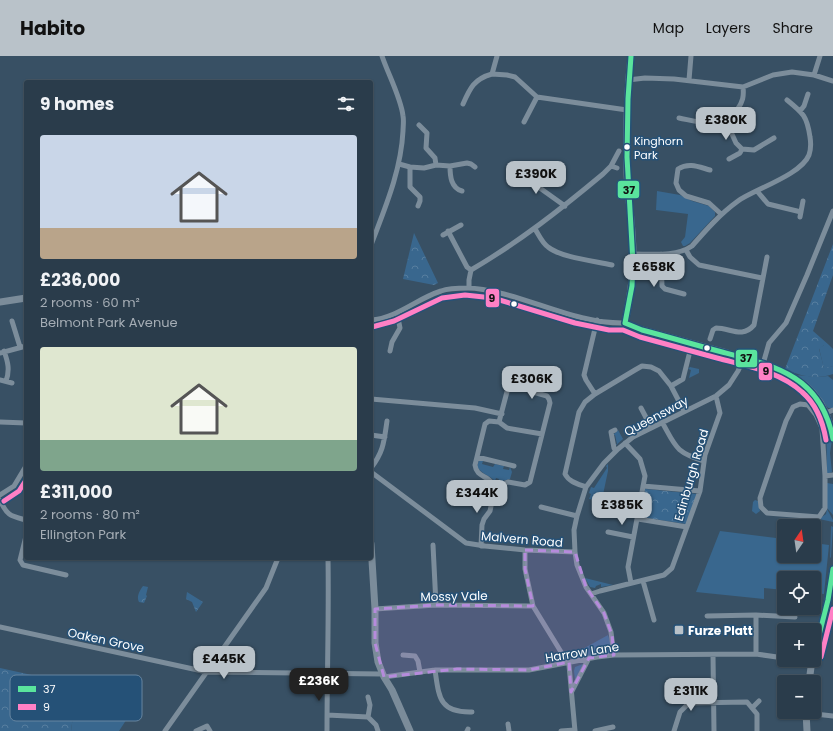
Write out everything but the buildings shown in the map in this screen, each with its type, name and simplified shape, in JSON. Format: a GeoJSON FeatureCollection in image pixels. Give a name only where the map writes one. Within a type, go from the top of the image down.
{"type":"FeatureCollection","features":[{"type":"Feature","properties":{"kind":"main road"},"geometry":{"type":"LineString","coordinates":[[631,56],[628,80],[627,171],[633,254],[632,283],[625,323],[642,330],[763,364],[790,376],[806,386],[830,412],[833,439]]}},
{"type":"Feature","properties":{"kind":"main road"},"geometry":{"type":"LineString","coordinates":[[0,302],[24,298]]}},
{"type":"Feature","properties":{"kind":"main road"},"geometry":{"type":"LineString","coordinates":[[372,560],[375,609],[375,643],[378,662],[410,731]]}},
{"type":"Feature","properties":{"kind":"main road"},"geometry":{"type":"LineString","coordinates":[[821,631],[830,600],[833,569]]}},
{"type":"Feature","properties":{"kind":"main road"},"geometry":{"type":"LineString","coordinates":[[806,719],[807,731]]}},
{"type":"Feature","properties":{"kind":"street"},"geometry":{"type":"LineString","coordinates":[[373,240],[399,164],[403,116],[382,56]]}},
{"type":"Feature","properties":{"kind":"street"},"geometry":{"type":"LineString","coordinates":[[492,74],[497,56]]}},
{"type":"Feature","properties":{"kind":"street"},"geometry":{"type":"LineString","coordinates":[[689,80],[691,56]]}},
{"type":"Feature","properties":{"kind":"street"},"geometry":{"type":"LineString","coordinates":[[814,75],[820,56]]}},
{"type":"Feature","properties":{"kind":"street"},"geometry":{"type":"LineString","coordinates":[[628,80],[645,78],[689,80],[743,87],[773,75],[792,72],[814,75],[833,81]]}},
{"type":"Feature","properties":{"kind":"street"},"geometry":{"type":"LineString","coordinates":[[463,104],[470,88],[482,77],[492,74],[507,75],[515,78],[537,97],[627,110]]}},
{"type":"Feature","properties":{"kind":"street"},"geometry":{"type":"LineString","coordinates":[[682,120],[714,123],[726,121],[735,114],[744,97],[743,87]]}},
{"type":"Feature","properties":{"kind":"street"},"geometry":{"type":"LineString","coordinates":[[800,111],[804,106],[808,94]]}},
{"type":"Feature","properties":{"kind":"street"},"geometry":{"type":"LineString","coordinates":[[524,122],[537,97]]}},
{"type":"Feature","properties":{"kind":"street"},"geometry":{"type":"LineString","coordinates":[[633,254],[661,254],[686,250],[692,246],[721,214],[741,200],[791,172],[805,161],[809,155],[811,146],[808,121],[800,111],[787,100]]}},
{"type":"Feature","properties":{"kind":"street"},"geometry":{"type":"LineString","coordinates":[[726,121],[736,143],[742,149],[754,150],[774,138]]}},
{"type":"Feature","properties":{"kind":"street"},"geometry":{"type":"LineString","coordinates":[[419,125],[427,133],[426,148],[435,158],[436,165]]}},
{"type":"Feature","properties":{"kind":"street"},"geometry":{"type":"LineString","coordinates":[[764,136],[768,141]]}},
{"type":"Feature","properties":{"kind":"street"},"geometry":{"type":"LineString","coordinates":[[729,159],[740,153],[742,149]]}},
{"type":"Feature","properties":{"kind":"street"},"geometry":{"type":"LineString","coordinates":[[469,288],[469,280],[472,270],[499,254],[565,206],[611,166],[620,151]]}},
{"type":"Feature","properties":{"kind":"street"},"geometry":{"type":"LineString","coordinates":[[399,164],[410,167],[424,168],[436,165],[450,166],[467,163],[475,167]]}},
{"type":"Feature","properties":{"kind":"street"},"geometry":{"type":"LineString","coordinates":[[710,170],[702,165],[684,165],[676,167],[676,183],[679,190],[686,196],[709,203],[721,214]]}},
{"type":"Feature","properties":{"kind":"street"},"geometry":{"type":"LineString","coordinates":[[450,166],[450,178],[458,190],[462,191]]}},
{"type":"Feature","properties":{"kind":"street"},"geometry":{"type":"LineString","coordinates":[[611,166],[617,168]]}},
{"type":"Feature","properties":{"kind":"street"},"geometry":{"type":"LineString","coordinates":[[410,167],[410,187],[420,196],[418,206]]}},
{"type":"Feature","properties":{"kind":"street"},"geometry":{"type":"LineString","coordinates":[[516,171],[565,206]]}},
{"type":"Feature","properties":{"kind":"street"},"geometry":{"type":"LineString","coordinates":[[757,191],[768,204],[800,215],[803,201]]}},
{"type":"Feature","properties":{"kind":"street"},"geometry":{"type":"LineString","coordinates":[[763,364],[769,343],[786,323],[833,211]]}},
{"type":"Feature","properties":{"kind":"street"},"geometry":{"type":"LineString","coordinates":[[443,235],[462,225]]}},
{"type":"Feature","properties":{"kind":"street"},"geometry":{"type":"LineString","coordinates":[[535,229],[547,246],[554,250],[565,255],[612,265]]}},
{"type":"Feature","properties":{"kind":"street"},"geometry":{"type":"LineString","coordinates":[[448,232],[467,266],[472,270]]}},
{"type":"Feature","properties":{"kind":"street"},"geometry":{"type":"LineString","coordinates":[[686,250],[690,257],[699,265],[762,278]]}},
{"type":"Feature","properties":{"kind":"street"},"geometry":{"type":"LineString","coordinates":[[661,254],[662,286],[665,289],[684,294]]}},
{"type":"Feature","properties":{"kind":"street"},"geometry":{"type":"LineString","coordinates":[[716,328],[736,332],[750,330],[754,325],[767,257]]}},
{"type":"Feature","properties":{"kind":"street"},"geometry":{"type":"LineString","coordinates":[[373,320],[390,316],[441,291],[469,288],[485,289],[597,320],[612,323],[625,323]]}},
{"type":"Feature","properties":{"kind":"street"},"geometry":{"type":"LineString","coordinates":[[390,351],[392,342],[400,328],[397,313]]}},
{"type":"Feature","properties":{"kind":"street"},"geometry":{"type":"LineString","coordinates":[[595,394],[584,375],[597,320]]}},
{"type":"Feature","properties":{"kind":"street"},"geometry":{"type":"LineString","coordinates":[[12,321],[12,329],[20,346]]}},
{"type":"Feature","properties":{"kind":"street"},"geometry":{"type":"LineString","coordinates":[[710,339],[713,330],[716,328],[717,322]]}},
{"type":"Feature","properties":{"kind":"street"},"geometry":{"type":"LineString","coordinates":[[6,382],[9,374],[8,363],[2,352],[24,346]]}},
{"type":"Feature","properties":{"kind":"street"},"geometry":{"type":"LineString","coordinates":[[672,386],[683,379],[689,355]]}},
{"type":"Feature","properties":{"kind":"street","name":"Queensway"},"geometry":{"type":"LineString","coordinates":[[614,655],[611,632],[604,613],[591,594],[577,565],[574,530],[576,516],[586,487],[599,468],[624,443],[651,427],[716,396],[729,385],[744,358]]}},
{"type":"Feature","properties":{"kind":"street"},"geometry":{"type":"LineString","coordinates":[[586,487],[572,482],[565,474],[579,412],[585,402],[595,394],[642,366],[651,367],[659,371],[672,386],[684,411]]}},
{"type":"Feature","properties":{"kind":"street"},"geometry":{"type":"LineString","coordinates":[[0,380],[12,383]]}},
{"type":"Feature","properties":{"kind":"street"},"geometry":{"type":"LineString","coordinates":[[495,487],[508,482],[525,485],[530,482],[550,403],[549,399],[546,396],[533,392],[526,386],[512,384],[508,388],[499,422]]}},
{"type":"Feature","properties":{"kind":"street","name":"Edinburgh Road"},"geometry":{"type":"LineString","coordinates":[[591,594],[664,575],[672,568],[700,492],[704,461],[720,413],[716,396]]}},
{"type":"Feature","properties":{"kind":"street"},"geometry":{"type":"LineString","coordinates":[[373,399],[469,407],[502,414]]}},
{"type":"Feature","properties":{"kind":"street"},"geometry":{"type":"LineString","coordinates":[[800,404],[808,405],[816,415],[822,428],[825,476],[825,508],[819,517],[767,513],[761,507],[760,498],[786,421],[793,407],[800,404]]}},
{"type":"Feature","properties":{"kind":"street"},"geometry":{"type":"LineString","coordinates":[[641,408],[651,427]]}},
{"type":"Feature","properties":{"kind":"street"},"geometry":{"type":"LineString","coordinates":[[373,466],[379,458],[382,450],[387,421]]}},
{"type":"Feature","properties":{"kind":"street"},"geometry":{"type":"LineString","coordinates":[[495,487],[489,480],[478,474],[475,469],[486,423],[489,421],[499,422],[507,428],[517,431],[542,434]]}},
{"type":"Feature","properties":{"kind":"street"},"geometry":{"type":"LineString","coordinates":[[0,422],[24,423]]}},
{"type":"Feature","properties":{"kind":"street"},"geometry":{"type":"LineString","coordinates":[[662,422],[676,448],[691,457],[704,461]]}},
{"type":"Feature","properties":{"kind":"street"},"geometry":{"type":"LineString","coordinates":[[615,430],[611,432],[616,451]]}},
{"type":"Feature","properties":{"kind":"street"},"geometry":{"type":"LineString","coordinates":[[373,436],[384,437]]}},
{"type":"Feature","properties":{"kind":"street"},"geometry":{"type":"LineString","coordinates":[[624,443],[640,459],[645,476],[628,568],[630,583]]}},
{"type":"Feature","properties":{"kind":"street"},"geometry":{"type":"LineString","coordinates":[[477,457],[514,466]]}},
{"type":"Feature","properties":{"kind":"street"},"geometry":{"type":"LineString","coordinates":[[0,495],[14,486],[24,469]]}},
{"type":"Feature","properties":{"kind":"street","name":"Malvern Road"},"geometry":{"type":"LineString","coordinates":[[373,473],[466,543],[481,546],[525,550],[575,552]]}},
{"type":"Feature","properties":{"kind":"street"},"geometry":{"type":"LineString","coordinates":[[825,476],[833,475]]}},
{"type":"Feature","properties":{"kind":"street"},"geometry":{"type":"LineString","coordinates":[[643,486],[700,492]]}},
{"type":"Feature","properties":{"kind":"street"},"geometry":{"type":"LineString","coordinates":[[481,546],[482,524],[490,511],[495,487]]}},
{"type":"Feature","properties":{"kind":"street"},"geometry":{"type":"LineString","coordinates":[[0,500],[6,512],[10,516],[24,520]]}},
{"type":"Feature","properties":{"kind":"street"},"geometry":{"type":"LineString","coordinates":[[541,506],[576,516]]}},
{"type":"Feature","properties":{"kind":"street"},"geometry":{"type":"LineString","coordinates":[[638,519],[687,527]]}},
{"type":"Feature","properties":{"kind":"street"},"geometry":{"type":"LineString","coordinates":[[608,532],[634,537]]}},
{"type":"Feature","properties":{"kind":"street"},"geometry":{"type":"LineString","coordinates":[[24,544],[20,560],[23,565],[62,576]]}},
{"type":"Feature","properties":{"kind":"street"},"geometry":{"type":"LineString","coordinates":[[433,545],[436,605]]}},
{"type":"Feature","properties":{"kind":"street"},"geometry":{"type":"LineString","coordinates":[[525,550],[525,569],[533,606],[569,665],[575,730],[561,731]]}},
{"type":"Feature","properties":{"kind":"street"},"geometry":{"type":"LineString","coordinates":[[165,731],[266,588],[277,560]]}},
{"type":"Feature","properties":{"kind":"street"},"geometry":{"type":"LineString","coordinates":[[327,731],[326,673],[329,651],[328,560]]}},
{"type":"Feature","properties":{"kind":"street"},"geometry":{"type":"LineString","coordinates":[[643,581],[654,620]]}},
{"type":"Feature","properties":{"kind":"street","name":"Mossy Vale"},"geometry":{"type":"LineString","coordinates":[[375,609],[436,605],[533,606]]}},
{"type":"Feature","properties":{"kind":"street"},"geometry":{"type":"LineString","coordinates":[[756,615],[756,654]]}},
{"type":"Feature","properties":{"kind":"street"},"geometry":{"type":"LineString","coordinates":[[706,616],[756,615],[795,617]]}},
{"type":"Feature","properties":{"kind":"street","name":"Oaken Grove"},"geometry":{"type":"LineString","coordinates":[[0,627],[208,672],[326,673]]}},
{"type":"Feature","properties":{"kind":"street","name":"Harrow Lane"},"geometry":{"type":"LineString","coordinates":[[326,673],[383,675],[435,670],[529,670],[589,658],[614,655],[756,654],[777,657]]}},
{"type":"Feature","properties":{"kind":"street"},"geometry":{"type":"LineString","coordinates":[[403,655],[415,656],[418,661],[420,672]]}},
{"type":"Feature","properties":{"kind":"street"},"geometry":{"type":"LineString","coordinates":[[713,655],[714,731]]}},
{"type":"Feature","properties":{"kind":"street"},"geometry":{"type":"LineString","coordinates":[[571,692],[589,658]]}},
{"type":"Feature","properties":{"kind":"street"},"geometry":{"type":"LineString","coordinates":[[435,670],[439,696],[445,706],[463,712],[472,712]]}},
{"type":"Feature","properties":{"kind":"street"},"geometry":{"type":"LineString","coordinates":[[368,697],[370,705],[368,717]]}},
{"type":"Feature","properties":{"kind":"street"},"geometry":{"type":"LineString","coordinates":[[752,708],[759,701]]}},
{"type":"Feature","properties":{"kind":"street"},"geometry":{"type":"LineString","coordinates":[[674,731],[680,712],[689,703],[714,702],[747,702],[757,714],[757,731]]}},
{"type":"Feature","properties":{"kind":"street"},"geometry":{"type":"LineString","coordinates":[[821,714],[833,716]]}},
{"type":"Feature","properties":{"kind":"street"},"geometry":{"type":"LineString","coordinates":[[327,716],[368,717],[376,725],[378,731]]}},
{"type":"Feature","properties":{"kind":"street"},"geometry":{"type":"LineString","coordinates":[[508,724],[509,731]]}},
{"type":"Feature","properties":{"kind":"street"},"geometry":{"type":"LineString","coordinates":[[196,731],[207,726],[210,731]]}},
{"type":"Feature","properties":{"kind":"street"},"geometry":{"type":"LineString","coordinates":[[595,731],[613,728]]}},
{"type":"Feature","properties":{"kind":"highlighted area"},"geometry":{"type":"Polygon","coordinates":[[[525,550],[575,552],[586,587],[604,613],[612,635],[614,655],[589,658],[571,692],[569,662],[529,670],[457,669],[384,677],[375,643],[375,609],[436,605],[533,606],[525,569],[525,550]]]}},
{"type":"Feature","properties":{"kind":"green space"},"geometry":{"type":"Polygon","coordinates":[[[657,191],[680,195],[692,201],[709,206],[715,212],[715,216],[690,243],[683,246],[681,242],[685,237],[688,214],[656,210],[657,191]]]}},
{"type":"Feature","properties":{"kind":"green space"},"geometry":{"type":"Polygon","coordinates":[[[695,215],[699,217],[701,221],[699,225],[695,227],[691,225],[689,221],[691,217],[695,215]]]}},
{"type":"Feature","properties":{"kind":"green space"},"geometry":{"type":"Polygon","coordinates":[[[414,233],[438,283],[434,285],[403,279],[414,233]]]}},
{"type":"Feature","properties":{"kind":"green space"},"geometry":{"type":"Polygon","coordinates":[[[833,244],[833,275],[813,331],[829,345],[824,345],[819,349],[824,368],[833,366],[833,374],[815,377],[797,374],[785,369],[833,244]]]}},
{"type":"Feature","properties":{"kind":"green space"},"geometry":{"type":"Polygon","coordinates":[[[824,345],[829,345],[833,349],[833,366],[824,369],[819,348],[824,345]]]}},
{"type":"Feature","properties":{"kind":"green space"},"geometry":{"type":"Polygon","coordinates":[[[690,367],[699,369],[699,373],[689,378],[691,370],[688,369],[690,367]]]}},
{"type":"Feature","properties":{"kind":"green space"},"geometry":{"type":"Polygon","coordinates":[[[796,375],[819,377],[828,376],[833,380],[833,408],[828,408],[821,399],[796,375]]]}},
{"type":"Feature","properties":{"kind":"green space"},"geometry":{"type":"Polygon","coordinates":[[[782,376],[797,387],[807,398],[804,400],[797,391],[780,381],[782,376]]]}},
{"type":"Feature","properties":{"kind":"green space"},"geometry":{"type":"Polygon","coordinates":[[[787,377],[791,378],[806,390],[823,412],[832,440],[830,453],[832,472],[830,473],[827,473],[826,437],[824,426],[818,412],[809,399],[787,377]]]}},
{"type":"Feature","properties":{"kind":"green space"},"geometry":{"type":"Polygon","coordinates":[[[618,430],[623,439],[615,446],[615,444],[617,444],[615,435],[613,435],[618,430]]]}},
{"type":"Feature","properties":{"kind":"green space"},"geometry":{"type":"Polygon","coordinates":[[[479,460],[483,461],[482,464],[493,467],[495,464],[504,466],[503,469],[509,470],[510,467],[512,472],[510,479],[498,482],[499,479],[496,478],[495,481],[477,467],[479,460]]]}},
{"type":"Feature","properties":{"kind":"green space"},"geometry":{"type":"Polygon","coordinates":[[[608,464],[608,471],[601,504],[596,506],[594,500],[589,499],[591,494],[589,493],[591,487],[594,488],[608,464]]]}},
{"type":"Feature","properties":{"kind":"green space"},"geometry":{"type":"Polygon","coordinates":[[[827,483],[833,484],[833,515],[827,508],[827,483]]]}},
{"type":"Feature","properties":{"kind":"green space"},"geometry":{"type":"Polygon","coordinates":[[[645,489],[697,494],[686,524],[641,517],[645,489]]]}},
{"type":"Feature","properties":{"kind":"green space"},"geometry":{"type":"Polygon","coordinates":[[[755,500],[758,501],[760,511],[756,514],[752,511],[753,502],[755,500]]]}},
{"type":"Feature","properties":{"kind":"green space"},"geometry":{"type":"Polygon","coordinates":[[[827,509],[833,522],[819,519],[826,514],[827,509]]]}},
{"type":"Feature","properties":{"kind":"green space"},"geometry":{"type":"Polygon","coordinates":[[[831,526],[833,527],[830,558],[831,526]]]}},
{"type":"Feature","properties":{"kind":"green space"},"geometry":{"type":"Polygon","coordinates":[[[720,531],[777,538],[777,563],[821,563],[821,544],[829,545],[824,594],[821,594],[821,571],[777,571],[777,589],[764,588],[764,599],[696,592],[720,531]]]}},
{"type":"Feature","properties":{"kind":"green space"},"geometry":{"type":"Polygon","coordinates":[[[585,578],[613,585],[601,587],[601,584],[595,588],[590,587],[585,578]]]}},
{"type":"Feature","properties":{"kind":"green space"},"geometry":{"type":"Polygon","coordinates":[[[143,586],[148,587],[147,596],[144,603],[139,602],[138,598],[143,586]]]}},
{"type":"Feature","properties":{"kind":"green space"},"geometry":{"type":"Polygon","coordinates":[[[187,592],[203,602],[196,612],[192,602],[186,599],[187,592]]]}},
{"type":"Feature","properties":{"kind":"green space"},"geometry":{"type":"Polygon","coordinates":[[[608,635],[612,648],[609,654],[571,659],[570,656],[608,635]]]}},
{"type":"Feature","properties":{"kind":"green space"},"geometry":{"type":"Polygon","coordinates":[[[583,664],[575,680],[575,667],[583,664]]]}},
{"type":"Feature","properties":{"kind":"green space"},"geometry":{"type":"Polygon","coordinates":[[[0,668],[32,675],[10,675],[10,721],[72,721],[71,731],[0,731],[0,668]]]}},
{"type":"Feature","properties":{"kind":"green space"},"geometry":{"type":"Polygon","coordinates":[[[72,721],[126,721],[119,731],[71,731],[72,721]]]}},
{"type":"Feature","properties":{"kind":"transit line","name":"37"},"geometry":{"type":"LineString","coordinates":[[625,323],[632,286],[633,263],[627,157],[628,99],[631,56]]}},
{"type":"Feature","properties":{"kind":"transit line","name":"9"},"geometry":{"type":"LineString","coordinates":[[373,327],[394,321],[442,298],[465,295],[493,298],[575,323],[609,330],[623,330],[640,337],[762,370],[783,379],[802,392],[811,402],[821,420],[826,440]]}},
{"type":"Feature","properties":{"kind":"transit line","name":"37"},"geometry":{"type":"LineString","coordinates":[[625,323],[642,330],[742,357],[778,369],[793,377],[807,387],[818,401],[827,418],[833,439]]}},
{"type":"Feature","properties":{"kind":"transit line","name":"9"},"geometry":{"type":"LineString","coordinates":[[4,501],[19,491],[24,483]]}},
{"type":"Feature","properties":{"kind":"transit line","name":"37"},"geometry":{"type":"LineString","coordinates":[[821,628],[828,600],[833,569]]}},
{"type":"Feature","properties":{"kind":"transit line","name":"9"},"geometry":{"type":"LineString","coordinates":[[821,657],[833,609]]}},
{"type":"Feature","properties":{"kind":"place","name":"Kinghorn Park"},"geometry":{"type":"Point","coordinates":[627,147]}},
{"type":"Feature","properties":{"kind":"place","name":"Furze Platt"},"geometry":{"type":"Point","coordinates":[679,630]}}]}
